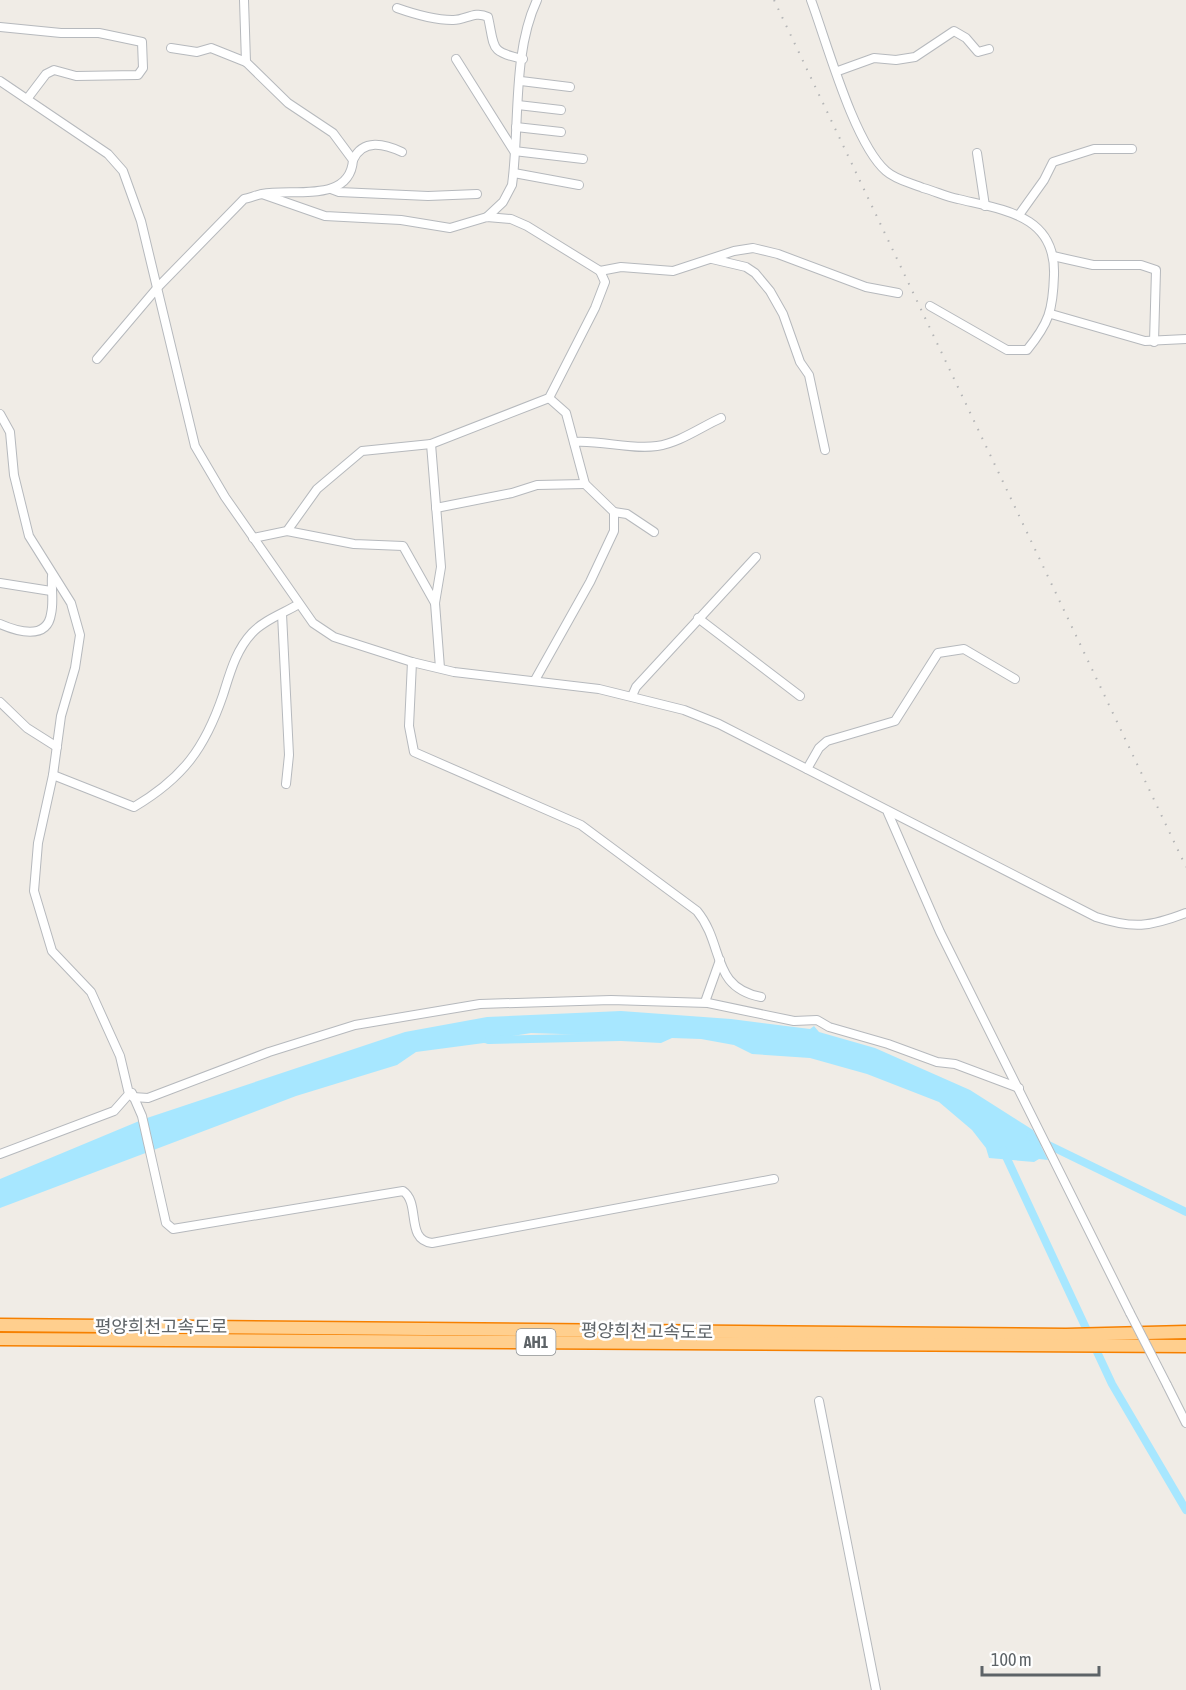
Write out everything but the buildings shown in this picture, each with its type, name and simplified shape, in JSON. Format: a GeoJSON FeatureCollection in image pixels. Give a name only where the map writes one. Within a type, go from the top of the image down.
{"type":"FeatureCollection","features":[{"type":"Feature","properties":{"kind":"highway","name":"평양희천고속도로"},"geometry":{"type":"LineString","coordinates":[[0,1325],[1069,1340],[1186,1346]]}},
{"type":"Feature","properties":{"kind":"highway","name":"평양희천고속도로"},"geometry":{"type":"LineString","coordinates":[[0,1339],[1069,1340],[1122,1333],[1186,1332]]}},
{"type":"Feature","properties":{"kind":"street"},"geometry":{"type":"LineString","coordinates":[[244,0],[246,63]]}},
{"type":"Feature","properties":{"kind":"street"},"geometry":{"type":"LineString","coordinates":[[487,217],[509,193],[514,173],[518,105],[528,20],[537,0]]}},
{"type":"Feature","properties":{"kind":"street"},"geometry":{"type":"LineString","coordinates":[[811,0],[864,142],[886,171],[894,177],[950,197],[1019,215],[1042,234],[1053,256],[1051,314],[1027,350],[1013,351],[930,306]]}},
{"type":"Feature","properties":{"kind":"street"},"geometry":{"type":"LineString","coordinates":[[397,8],[452,20],[478,14],[484,15],[488,17],[495,49],[502,55],[523,59]]}},
{"type":"Feature","properties":{"kind":"street"},"geometry":{"type":"LineString","coordinates":[[0,27],[61,33],[99,33],[142,42],[143,68],[138,75],[76,76],[54,70],[46,74],[27,99]]}},
{"type":"Feature","properties":{"kind":"street"},"geometry":{"type":"LineString","coordinates":[[838,71],[874,58],[896,60],[915,57],[954,31],[966,38],[978,52],[989,49]]}},
{"type":"Feature","properties":{"kind":"street"},"geometry":{"type":"LineString","coordinates":[[171,48],[197,52],[211,48],[246,63],[288,103],[333,134],[353,160]]}},
{"type":"Feature","properties":{"kind":"street"},"geometry":{"type":"LineString","coordinates":[[456,59],[514,151]]}},
{"type":"Feature","properties":{"kind":"street"},"geometry":{"type":"LineString","coordinates":[[0,81],[108,154],[123,171],[134,195],[195,446],[225,497],[313,623],[334,637],[412,662],[632,696],[705,717],[888,813],[1103,920],[1124,926],[1148,926],[1186,913]]}},
{"type":"Feature","properties":{"kind":"street"},"geometry":{"type":"LineString","coordinates":[[521,81],[570,87]]}},
{"type":"Feature","properties":{"kind":"street"},"geometry":{"type":"LineString","coordinates":[[518,105],[561,110]]}},
{"type":"Feature","properties":{"kind":"street"},"geometry":{"type":"LineString","coordinates":[[516,127],[561,132]]}},
{"type":"Feature","properties":{"kind":"street"},"geometry":{"type":"LineString","coordinates":[[331,189],[348,177],[353,160],[360,149],[372,145],[387,145],[402,153]]}},
{"type":"Feature","properties":{"kind":"street"},"geometry":{"type":"LineString","coordinates":[[1019,215],[1044,180],[1053,162],[1094,149],[1132,149]]}},
{"type":"Feature","properties":{"kind":"street"},"geometry":{"type":"LineString","coordinates":[[514,151],[583,159]]}},
{"type":"Feature","properties":{"kind":"street"},"geometry":{"type":"LineString","coordinates":[[977,153],[985,206]]}},
{"type":"Feature","properties":{"kind":"street"},"geometry":{"type":"LineString","coordinates":[[514,173],[579,185]]}},
{"type":"Feature","properties":{"kind":"street"},"geometry":{"type":"LineString","coordinates":[[97,359],[158,287],[244,200],[262,194],[331,189],[339,192],[428,196],[477,194]]}},
{"type":"Feature","properties":{"kind":"street"},"geometry":{"type":"LineString","coordinates":[[262,194],[325,216],[401,220],[450,228],[487,217],[511,219],[527,226],[600,271],[604,277],[603,289],[549,398],[431,444],[362,451],[317,489],[287,531]]}},
{"type":"Feature","properties":{"kind":"street"},"geometry":{"type":"LineString","coordinates":[[600,271],[621,267],[673,271],[746,247],[765,249],[866,287],[898,293]]}},
{"type":"Feature","properties":{"kind":"street"},"geometry":{"type":"LineString","coordinates":[[1053,256],[1093,265],[1141,265],[1156,270],[1154,342]]}},
{"type":"Feature","properties":{"kind":"street"},"geometry":{"type":"LineString","coordinates":[[711,259],[746,267],[755,273],[770,291],[783,314],[801,362],[809,375],[825,450]]}},
{"type":"Feature","properties":{"kind":"street"},"geometry":{"type":"LineString","coordinates":[[1051,314],[1138,340],[1154,342],[1186,339]]}},
{"type":"Feature","properties":{"kind":"street"},"geometry":{"type":"LineString","coordinates":[[549,398],[566,413],[585,484],[614,512],[627,514],[654,532]]}},
{"type":"Feature","properties":{"kind":"street"},"geometry":{"type":"LineString","coordinates":[[0,414],[10,432],[14,475],[29,536],[71,603],[80,635],[75,668],[61,716],[53,775],[38,843],[34,877],[37,904],[52,951],[91,992],[120,1056],[131,1093],[142,1116],[166,1223],[173,1229],[403,1191],[409,1197],[418,1235],[424,1241],[432,1242],[774,1179]]}},
{"type":"Feature","properties":{"kind":"street"},"geometry":{"type":"LineString","coordinates":[[574,442],[594,441],[620,446],[654,446],[669,442],[721,418]]}},
{"type":"Feature","properties":{"kind":"street"},"geometry":{"type":"LineString","coordinates":[[431,444],[441,567],[435,603],[440,668]]}},
{"type":"Feature","properties":{"kind":"street"},"geometry":{"type":"LineString","coordinates":[[436,508],[512,493],[537,485],[585,484]]}},
{"type":"Feature","properties":{"kind":"street"},"geometry":{"type":"LineString","coordinates":[[535,680],[590,582],[614,531],[614,512]]}},
{"type":"Feature","properties":{"kind":"street"},"geometry":{"type":"LineString","coordinates":[[253,538],[287,531],[354,544],[383,547],[397,544],[404,546],[435,603]]}},
{"type":"Feature","properties":{"kind":"street"},"geometry":{"type":"LineString","coordinates":[[632,696],[636,687],[756,557]]}},
{"type":"Feature","properties":{"kind":"street"},"geometry":{"type":"LineString","coordinates":[[0,624],[23,633],[39,630],[49,621],[52,576]]}},
{"type":"Feature","properties":{"kind":"street"},"geometry":{"type":"LineString","coordinates":[[0,584],[51,591]]}},
{"type":"Feature","properties":{"kind":"street"},"geometry":{"type":"LineString","coordinates":[[53,775],[134,807],[162,790],[194,758],[211,727],[234,661],[247,639],[254,631],[299,604]]}},
{"type":"Feature","properties":{"kind":"street"},"geometry":{"type":"LineString","coordinates":[[282,614],[289,755],[286,784]]}},
{"type":"Feature","properties":{"kind":"street"},"geometry":{"type":"LineString","coordinates":[[698,618],[800,696]]}},
{"type":"Feature","properties":{"kind":"street"},"geometry":{"type":"LineString","coordinates":[[807,770],[819,748],[827,741],[895,721],[938,653],[964,649],[1015,679]]}},
{"type":"Feature","properties":{"kind":"street"},"geometry":{"type":"LineString","coordinates":[[412,662],[409,726],[414,752],[581,825],[697,911],[708,927],[727,978],[735,988],[761,998]]}},
{"type":"Feature","properties":{"kind":"street"},"geometry":{"type":"LineString","coordinates":[[0,702],[27,728],[57,747]]}},
{"type":"Feature","properties":{"kind":"street"},"geometry":{"type":"LineString","coordinates":[[888,813],[940,932],[1186,1423]]}},
{"type":"Feature","properties":{"kind":"street"},"geometry":{"type":"LineString","coordinates":[[705,1002],[720,960]]}},
{"type":"Feature","properties":{"kind":"street"},"geometry":{"type":"LineString","coordinates":[[131,1093],[148,1098],[329,1032],[423,1012],[480,1004],[610,1000],[705,1002],[794,1021],[817,1020],[829,1027],[888,1044],[937,1062],[955,1064],[1019,1088]]}},
{"type":"Feature","properties":{"kind":"street"},"geometry":{"type":"LineString","coordinates":[[0,1154],[114,1111],[131,1093]]}},
{"type":"Feature","properties":{"kind":"street"},"geometry":{"type":"LineString","coordinates":[[819,1401],[876,1690]]}},
{"type":"Feature","properties":{"kind":"water"},"geometry":{"type":"Polygon","coordinates":[[[621,1011],[731,1019],[810,1029],[814,1026],[819,1032],[875,1048],[970,1090],[1033,1130],[1048,1160],[1039,1159],[1034,1162],[989,1158],[986,1148],[972,1130],[939,1102],[867,1074],[810,1058],[752,1054],[734,1045],[701,1039],[672,1038],[661,1043],[621,1041],[592,1035],[531,1033],[500,1038],[490,1044],[416,1052],[397,1065],[296,1096],[0,1208],[0,1179],[144,1119],[405,1032],[487,1017],[621,1011]]]}},
{"type":"Feature","properties":{"kind":"waterway"},"geometry":{"type":"LineString","coordinates":[[489,1040],[620,1037]]}},
{"type":"Feature","properties":{"kind":"waterway"},"geometry":{"type":"LineString","coordinates":[[1030,1136],[1186,1212]]}},
{"type":"Feature","properties":{"kind":"waterway"},"geometry":{"type":"LineString","coordinates":[[1003,1150],[1112,1384],[1186,1510]]}},
{"type":"Feature","properties":{"kind":"railway"},"geometry":{"type":"LineString","coordinates":[[774,0],[1186,867]]}}]}
